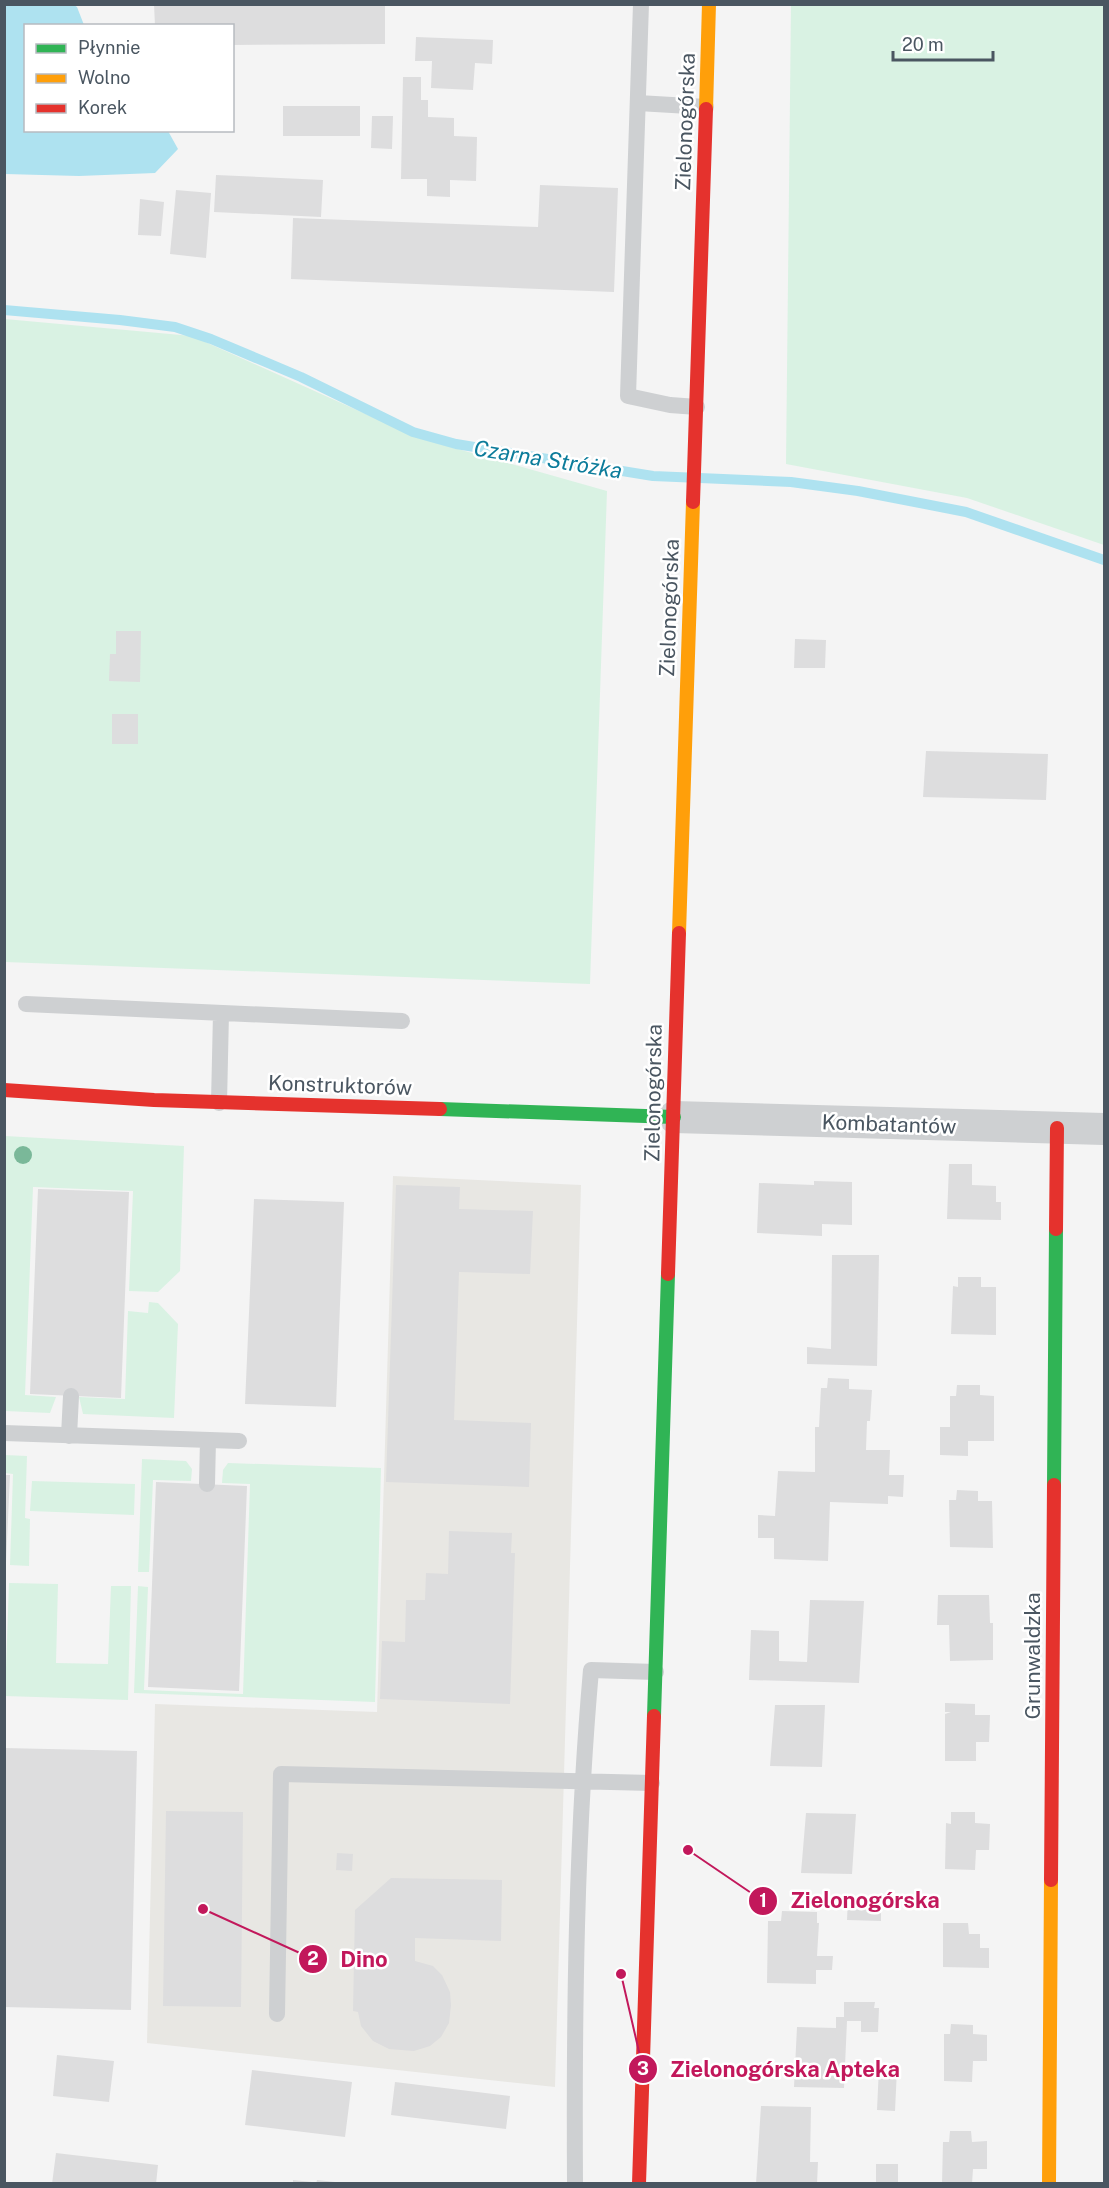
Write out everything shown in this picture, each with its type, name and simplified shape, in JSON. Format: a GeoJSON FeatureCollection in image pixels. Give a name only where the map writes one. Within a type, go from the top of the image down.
{"type":"FeatureCollection","features":[{"type":"Feature","properties":{"kind":"street","name":"Zielonogórska"},"geometry":{"type":"LineString","coordinates":[[639,2184],[709,4]]}},
{"type":"Feature","properties":{"kind":"street","name":"Konstruktorów"},"geometry":{"type":"LineString","coordinates":[[4,1090],[219,1102],[674,1117]]}},
{"type":"Feature","properties":{"kind":"street","name":"Kombatantów"},"geometry":{"type":"LineString","coordinates":[[674,1117],[1104,1129]]}},
{"type":"Feature","properties":{"kind":"street","name":"Grunwaldzka"},"geometry":{"type":"LineString","coordinates":[[1050,2184],[1057,1128]]}},
{"type":"Feature","properties":{"kind":"lane"},"geometry":{"type":"LineString","coordinates":[[641,4],[628,396],[670,405],[697,407]]}},
{"type":"Feature","properties":{"kind":"lane"},"geometry":{"type":"LineString","coordinates":[[638,103],[706,107]]}},
{"type":"Feature","properties":{"kind":"lane"},"geometry":{"type":"LineString","coordinates":[[26,1004],[402,1020]]}},
{"type":"Feature","properties":{"kind":"lane"},"geometry":{"type":"LineString","coordinates":[[219,1102],[221,1013]]}},
{"type":"Feature","properties":{"kind":"lane"},"geometry":{"type":"LineString","coordinates":[[69,1436],[71,1396]]}},
{"type":"Feature","properties":{"kind":"lane"},"geometry":{"type":"LineString","coordinates":[[4,1433],[239,1441]]}},
{"type":"Feature","properties":{"kind":"lane"},"geometry":{"type":"LineString","coordinates":[[207,1484],[208,1440]]}},
{"type":"Feature","properties":{"kind":"lane"},"geometry":{"type":"LineString","coordinates":[[575,2184],[575,2067],[582,1780],[591,1670],[656,1672]]}},
{"type":"Feature","properties":{"kind":"lane"},"geometry":{"type":"LineString","coordinates":[[277,2014],[281,1774],[652,1783]]}},
{"type":"Feature","properties":{"kind":"shaded area"},"geometry":{"type":"Polygon","coordinates":[[[393,1176],[581,1185],[555,2087],[147,2043],[155,1704],[377,1712],[393,1176]]]}},
{"type":"Feature","properties":{"kind":"green space"},"geometry":{"type":"Polygon","coordinates":[[[791,5],[1104,5],[1104,545],[967,498],[786,464],[791,5]]]}},
{"type":"Feature","properties":{"kind":"green space"},"geometry":{"type":"Polygon","coordinates":[[[5,319],[192,336],[419,438],[607,491],[590,984],[5,962],[5,319]]]}},
{"type":"Feature","properties":{"kind":"green space"},"geometry":{"type":"Polygon","coordinates":[[[5,1136],[184,1146],[180,1271],[158,1292],[129,1291],[133,1191],[33,1187],[25,1395],[56,1397],[50,1413],[5,1411],[5,1136]]]}},
{"type":"Feature","properties":{"kind":"green space"},"geometry":{"type":"Polygon","coordinates":[[[149,1302],[158,1303],[178,1324],[174,1418],[83,1414],[79,1397],[125,1399],[128,1311],[148,1313],[149,1302]]]}},
{"type":"Feature","properties":{"kind":"green space"},"geometry":{"type":"Polygon","coordinates":[[[5,1455],[27,1456],[25,1518],[30,1519],[29,1566],[10,1565],[13,1474],[5,1473],[5,1455]]]}},
{"type":"Feature","properties":{"kind":"green space"},"geometry":{"type":"Polygon","coordinates":[[[142,1459],[186,1461],[192,1469],[191,1481],[153,1480],[149,1572],[138,1572],[142,1459]]]}},
{"type":"Feature","properties":{"kind":"green space"},"geometry":{"type":"Polygon","coordinates":[[[228,1463],[381,1468],[375,1702],[134,1693],[138,1586],[148,1587],[144,1690],[243,1694],[250,1484],[222,1483],[223,1470],[228,1463]]]}},
{"type":"Feature","properties":{"kind":"green space"},"geometry":{"type":"Polygon","coordinates":[[[32,1481],[135,1484],[134,1515],[30,1511],[32,1481]]]}},
{"type":"Feature","properties":{"kind":"green space"},"geometry":{"type":"Polygon","coordinates":[[[9,1583],[58,1584],[56,1663],[108,1664],[111,1586],[131,1586],[128,1700],[5,1696],[9,1583]]]}},
{"type":"Feature","properties":{"kind":"water"},"geometry":{"type":"Polygon","coordinates":[[[5,4],[74,5],[84,24],[24,24],[24,132],[169,132],[178,149],[155,173],[79,176],[5,174],[5,4]]]}},
{"type":"Feature","properties":{"kind":"building"},"geometry":{"type":"Polygon","coordinates":[[[154,4],[385,4],[385,44],[234,45],[234,24],[155,24],[154,4]]]}},
{"type":"Feature","properties":{"kind":"building"},"geometry":{"type":"Polygon","coordinates":[[[416,37],[493,40],[492,64],[475,63],[473,90],[431,88],[432,61],[415,61],[416,37]]]}},
{"type":"Feature","properties":{"kind":"building"},"geometry":{"type":"Polygon","coordinates":[[[403,77],[421,77],[421,100],[428,100],[428,117],[454,118],[454,136],[477,137],[476,181],[450,180],[450,197],[427,196],[427,179],[401,179],[403,77]]]}},
{"type":"Feature","properties":{"kind":"building"},"geometry":{"type":"Polygon","coordinates":[[[283,106],[360,106],[360,136],[283,136],[283,106]]]}},
{"type":"Feature","properties":{"kind":"building"},"geometry":{"type":"Polygon","coordinates":[[[372,116],[393,116],[392,149],[371,148],[372,116]]]}},
{"type":"Feature","properties":{"kind":"building"},"geometry":{"type":"Polygon","coordinates":[[[216,175],[323,180],[321,217],[214,212],[216,175]]]}},
{"type":"Feature","properties":{"kind":"building"},"geometry":{"type":"Polygon","coordinates":[[[540,185],[618,188],[614,292],[291,279],[293,218],[538,227],[540,185]]]}},
{"type":"Feature","properties":{"kind":"building"},"geometry":{"type":"Polygon","coordinates":[[[176,190],[211,193],[206,258],[170,254],[176,190]]]}},
{"type":"Feature","properties":{"kind":"building"},"geometry":{"type":"Polygon","coordinates":[[[140,199],[164,202],[161,236],[138,235],[140,199]]]}},
{"type":"Feature","properties":{"kind":"building"},"geometry":{"type":"Polygon","coordinates":[[[116,631],[141,631],[140,682],[109,681],[110,654],[116,654],[116,631]]]}},
{"type":"Feature","properties":{"kind":"building"},"geometry":{"type":"Polygon","coordinates":[[[795,639],[826,640],[825,668],[794,668],[795,639]]]}},
{"type":"Feature","properties":{"kind":"building"},"geometry":{"type":"Polygon","coordinates":[[[112,714],[138,714],[138,744],[112,744],[112,714]]]}},
{"type":"Feature","properties":{"kind":"building"},"geometry":{"type":"Polygon","coordinates":[[[926,751],[1048,754],[1046,800],[923,797],[926,751]]]}},
{"type":"Feature","properties":{"kind":"building"},"geometry":{"type":"Polygon","coordinates":[[[949,1164],[972,1164],[972,1185],[996,1186],[996,1202],[1001,1202],[1001,1220],[947,1219],[949,1164]]]}},
{"type":"Feature","properties":{"kind":"building"},"geometry":{"type":"Polygon","coordinates":[[[814,1181],[852,1182],[852,1225],[822,1224],[822,1236],[757,1233],[759,1183],[814,1185],[814,1181]]]}},
{"type":"Feature","properties":{"kind":"building"},"geometry":{"type":"Polygon","coordinates":[[[396,1185],[460,1187],[459,1209],[533,1211],[530,1274],[459,1272],[454,1420],[531,1423],[529,1487],[386,1482],[396,1185]]]}},
{"type":"Feature","properties":{"kind":"building"},"geometry":{"type":"Polygon","coordinates":[[[38,1189],[129,1192],[121,1398],[30,1394],[38,1189]]]}},
{"type":"Feature","properties":{"kind":"building"},"geometry":{"type":"Polygon","coordinates":[[[254,1199],[344,1202],[336,1407],[245,1404],[254,1199]]]}},
{"type":"Feature","properties":{"kind":"building"},"geometry":{"type":"Polygon","coordinates":[[[832,1255],[879,1255],[877,1366],[807,1364],[807,1347],[831,1349],[832,1255]]]}},
{"type":"Feature","properties":{"kind":"building"},"geometry":{"type":"Polygon","coordinates":[[[958,1277],[981,1277],[981,1287],[996,1287],[996,1335],[951,1334],[953,1286],[958,1287],[958,1277]]]}},
{"type":"Feature","properties":{"kind":"building"},"geometry":{"type":"Polygon","coordinates":[[[828,1378],[849,1379],[849,1389],[872,1390],[870,1421],[867,1421],[866,1450],[890,1450],[889,1475],[904,1475],[903,1497],[888,1496],[888,1504],[830,1502],[828,1561],[774,1559],[774,1538],[758,1538],[758,1515],[775,1516],[778,1471],[815,1472],[815,1427],[819,1427],[821,1388],[827,1388],[828,1378]]]}},
{"type":"Feature","properties":{"kind":"building"},"geometry":{"type":"Polygon","coordinates":[[[957,1385],[980,1385],[980,1395],[994,1396],[994,1441],[968,1441],[968,1456],[940,1455],[940,1427],[950,1427],[950,1396],[956,1396],[957,1385]]]}},
{"type":"Feature","properties":{"kind":"building"},"geometry":{"type":"Polygon","coordinates":[[[4,1475],[10,1475],[6,1563],[4,1563],[4,1475]]]}},
{"type":"Feature","properties":{"kind":"building"},"geometry":{"type":"Polygon","coordinates":[[[156,1482],[247,1486],[239,1691],[148,1687],[156,1482]]]}},
{"type":"Feature","properties":{"kind":"building"},"geometry":{"type":"Polygon","coordinates":[[[957,1490],[978,1491],[978,1501],[992,1501],[993,1548],[950,1547],[949,1500],[956,1500],[957,1490]]]}},
{"type":"Feature","properties":{"kind":"building"},"geometry":{"type":"Polygon","coordinates":[[[449,1531],[512,1533],[511,1553],[515,1553],[510,1704],[380,1699],[382,1641],[405,1642],[406,1600],[425,1600],[426,1573],[448,1574],[449,1531]]]}},
{"type":"Feature","properties":{"kind":"building"},"geometry":{"type":"Polygon","coordinates":[[[938,1595],[989,1595],[990,1623],[993,1623],[993,1660],[950,1661],[949,1625],[937,1625],[938,1595]]]}},
{"type":"Feature","properties":{"kind":"building"},"geometry":{"type":"Polygon","coordinates":[[[810,1600],[864,1601],[859,1683],[749,1680],[751,1630],[779,1631],[779,1661],[807,1662],[810,1600]]]}},
{"type":"Feature","properties":{"kind":"building"},"geometry":{"type":"Polygon","coordinates":[[[945,1703],[975,1704],[975,1715],[990,1715],[989,1742],[976,1742],[976,1761],[945,1761],[945,1714],[951,1712],[945,1712],[945,1703]]]}},
{"type":"Feature","properties":{"kind":"building"},"geometry":{"type":"Polygon","coordinates":[[[775,1705],[825,1705],[822,1767],[770,1766],[775,1705]]]}},
{"type":"Feature","properties":{"kind":"building"},"geometry":{"type":"Polygon","coordinates":[[[4,1748],[137,1751],[131,2010],[4,2007],[4,1748]]]}},
{"type":"Feature","properties":{"kind":"building"},"geometry":{"type":"Polygon","coordinates":[[[166,1811],[243,1812],[241,2007],[163,2006],[166,1811]]]}},
{"type":"Feature","properties":{"kind":"building"},"geometry":{"type":"Polygon","coordinates":[[[951,1812],[975,1812],[975,1823],[990,1824],[989,1850],[976,1850],[975,1870],[945,1869],[946,1823],[951,1824],[951,1812]]]}},
{"type":"Feature","properties":{"kind":"building"},"geometry":{"type":"Polygon","coordinates":[[[806,1813],[856,1814],[852,1874],[801,1873],[806,1813]]]}},
{"type":"Feature","properties":{"kind":"building"},"geometry":{"type":"Polygon","coordinates":[[[337,1853],[353,1854],[352,1871],[336,1870],[337,1853]]]}},
{"type":"Feature","properties":{"kind":"building"},"geometry":{"type":"Polygon","coordinates":[[[391,1878],[502,1880],[501,1941],[415,1938],[415,1961],[433,1966],[442,1975],[450,1992],[451,2005],[449,2023],[441,2037],[430,2046],[414,2051],[389,2049],[373,2041],[361,2026],[358,2012],[353,2011],[355,1910],[391,1878]]]}},
{"type":"Feature","properties":{"kind":"building"},"geometry":{"type":"Polygon","coordinates":[[[848,1897],[881,1898],[881,1921],[847,1920],[848,1897]]]}},
{"type":"Feature","properties":{"kind":"building"},"geometry":{"type":"Polygon","coordinates":[[[782,1911],[817,1912],[817,1923],[819,1923],[817,1956],[833,1956],[832,1970],[816,1970],[816,1984],[767,1983],[768,1921],[781,1921],[782,1911]]]}},
{"type":"Feature","properties":{"kind":"building"},"geometry":{"type":"Polygon","coordinates":[[[943,1923],[968,1923],[969,1934],[980,1934],[980,1948],[989,1948],[989,1968],[943,1967],[943,1923]]]}},
{"type":"Feature","properties":{"kind":"building"},"geometry":{"type":"Polygon","coordinates":[[[844,2002],[875,2002],[874,2008],[879,2008],[878,2032],[861,2032],[861,2021],[847,2021],[844,2088],[794,2087],[797,2027],[836,2028],[836,2017],[844,2017],[844,2002]]]}},
{"type":"Feature","properties":{"kind":"building"},"geometry":{"type":"Polygon","coordinates":[[[951,2024],[973,2025],[973,2034],[987,2035],[987,2061],[973,2061],[972,2082],[944,2081],[944,2034],[950,2034],[951,2024]]]}},
{"type":"Feature","properties":{"kind":"building"},"geometry":{"type":"Polygon","coordinates":[[[57,2055],[114,2061],[109,2102],[53,2096],[57,2055]]]}},
{"type":"Feature","properties":{"kind":"building"},"geometry":{"type":"Polygon","coordinates":[[[879,2067],[897,2069],[895,2111],[877,2110],[879,2067]]]}},
{"type":"Feature","properties":{"kind":"building"},"geometry":{"type":"Polygon","coordinates":[[[252,2070],[352,2082],[345,2137],[245,2125],[252,2070]]]}},
{"type":"Feature","properties":{"kind":"building"},"geometry":{"type":"Polygon","coordinates":[[[395,2082],[510,2096],[506,2129],[391,2115],[395,2082]]]}},
{"type":"Feature","properties":{"kind":"building"},"geometry":{"type":"Polygon","coordinates":[[[761,2106],[811,2107],[810,2162],[818,2162],[817,2184],[756,2184],[761,2106]]]}},
{"type":"Feature","properties":{"kind":"building"},"geometry":{"type":"Polygon","coordinates":[[[950,2131],[971,2131],[972,2142],[987,2141],[987,2169],[973,2169],[972,2184],[942,2184],[943,2142],[949,2142],[950,2131]]]}},
{"type":"Feature","properties":{"kind":"building"},"geometry":{"type":"Polygon","coordinates":[[[56,2153],[158,2165],[156,2184],[52,2184],[56,2153]]]}},
{"type":"Feature","properties":{"kind":"building"},"geometry":{"type":"Polygon","coordinates":[[[876,2164],[898,2164],[898,2184],[876,2184],[876,2164]]]}},
{"type":"Feature","properties":{"kind":"building"},"geometry":{"type":"Polygon","coordinates":[[[293,2180],[312,2182],[311,2184],[293,2184],[293,2180]]]}},
{"type":"Feature","properties":{"kind":"building"},"geometry":{"type":"Polygon","coordinates":[[[317,2180],[335,2182],[335,2184],[316,2184],[317,2180]]]}},
{"type":"Feature","properties":{"kind":"waterway","name":"Czarna Stróżka"},"geometry":{"type":"LineString","coordinates":[[4,310],[175,327],[211,339],[301,377],[413,432],[456,444],[653,476],[791,482],[858,491],[966,512],[1104,560]]}},
{"type":"Feature","properties":{"kind":"traffic: fast"},"geometry":{"type":"LineString","coordinates":[[440,1109],[674,1117]]}},
{"type":"Feature","properties":{"kind":"traffic: fast"},"geometry":{"type":"LineString","coordinates":[[1054,1485],[1056,1229]]}},
{"type":"Feature","properties":{"kind":"traffic: fast"},"geometry":{"type":"LineString","coordinates":[[654,1716],[668,1274]]}},
{"type":"Feature","properties":{"kind":"traffic: slow"},"geometry":{"type":"LineString","coordinates":[[706,109],[709,4]]}},
{"type":"Feature","properties":{"kind":"traffic: slow"},"geometry":{"type":"LineString","coordinates":[[679,933],[693,502]]}},
{"type":"Feature","properties":{"kind":"traffic: slow"},"geometry":{"type":"LineString","coordinates":[[1049,2184],[1051,1880]]}},
{"type":"Feature","properties":{"kind":"traffic: jam"},"geometry":{"type":"LineString","coordinates":[[693,502],[706,109]]}},
{"type":"Feature","properties":{"kind":"traffic: jam"},"geometry":{"type":"LineString","coordinates":[[668,1274],[679,933]]}},
{"type":"Feature","properties":{"kind":"traffic: jam"},"geometry":{"type":"LineString","coordinates":[[4,1090],[154,1100],[440,1109]]}},
{"type":"Feature","properties":{"kind":"traffic: jam"},"geometry":{"type":"LineString","coordinates":[[1056,1229],[1057,1128]]}},
{"type":"Feature","properties":{"kind":"traffic: jam"},"geometry":{"type":"LineString","coordinates":[[1051,1880],[1054,1485]]}},
{"type":"Feature","properties":{"kind":"traffic: jam"},"geometry":{"type":"LineString","coordinates":[[639,2184],[654,1716]]}},
{"type":"Feature","properties":{"kind":"place","name":"Zielonogórska"},"geometry":{"type":"Point","coordinates":[688,1850]}},
{"type":"Feature","properties":{"kind":"place","name":"Dino"},"geometry":{"type":"Point","coordinates":[203,1909]}},
{"type":"Feature","properties":{"kind":"place","name":"Zielonogórska Apteka"},"geometry":{"type":"Point","coordinates":[621,1974]}}]}
